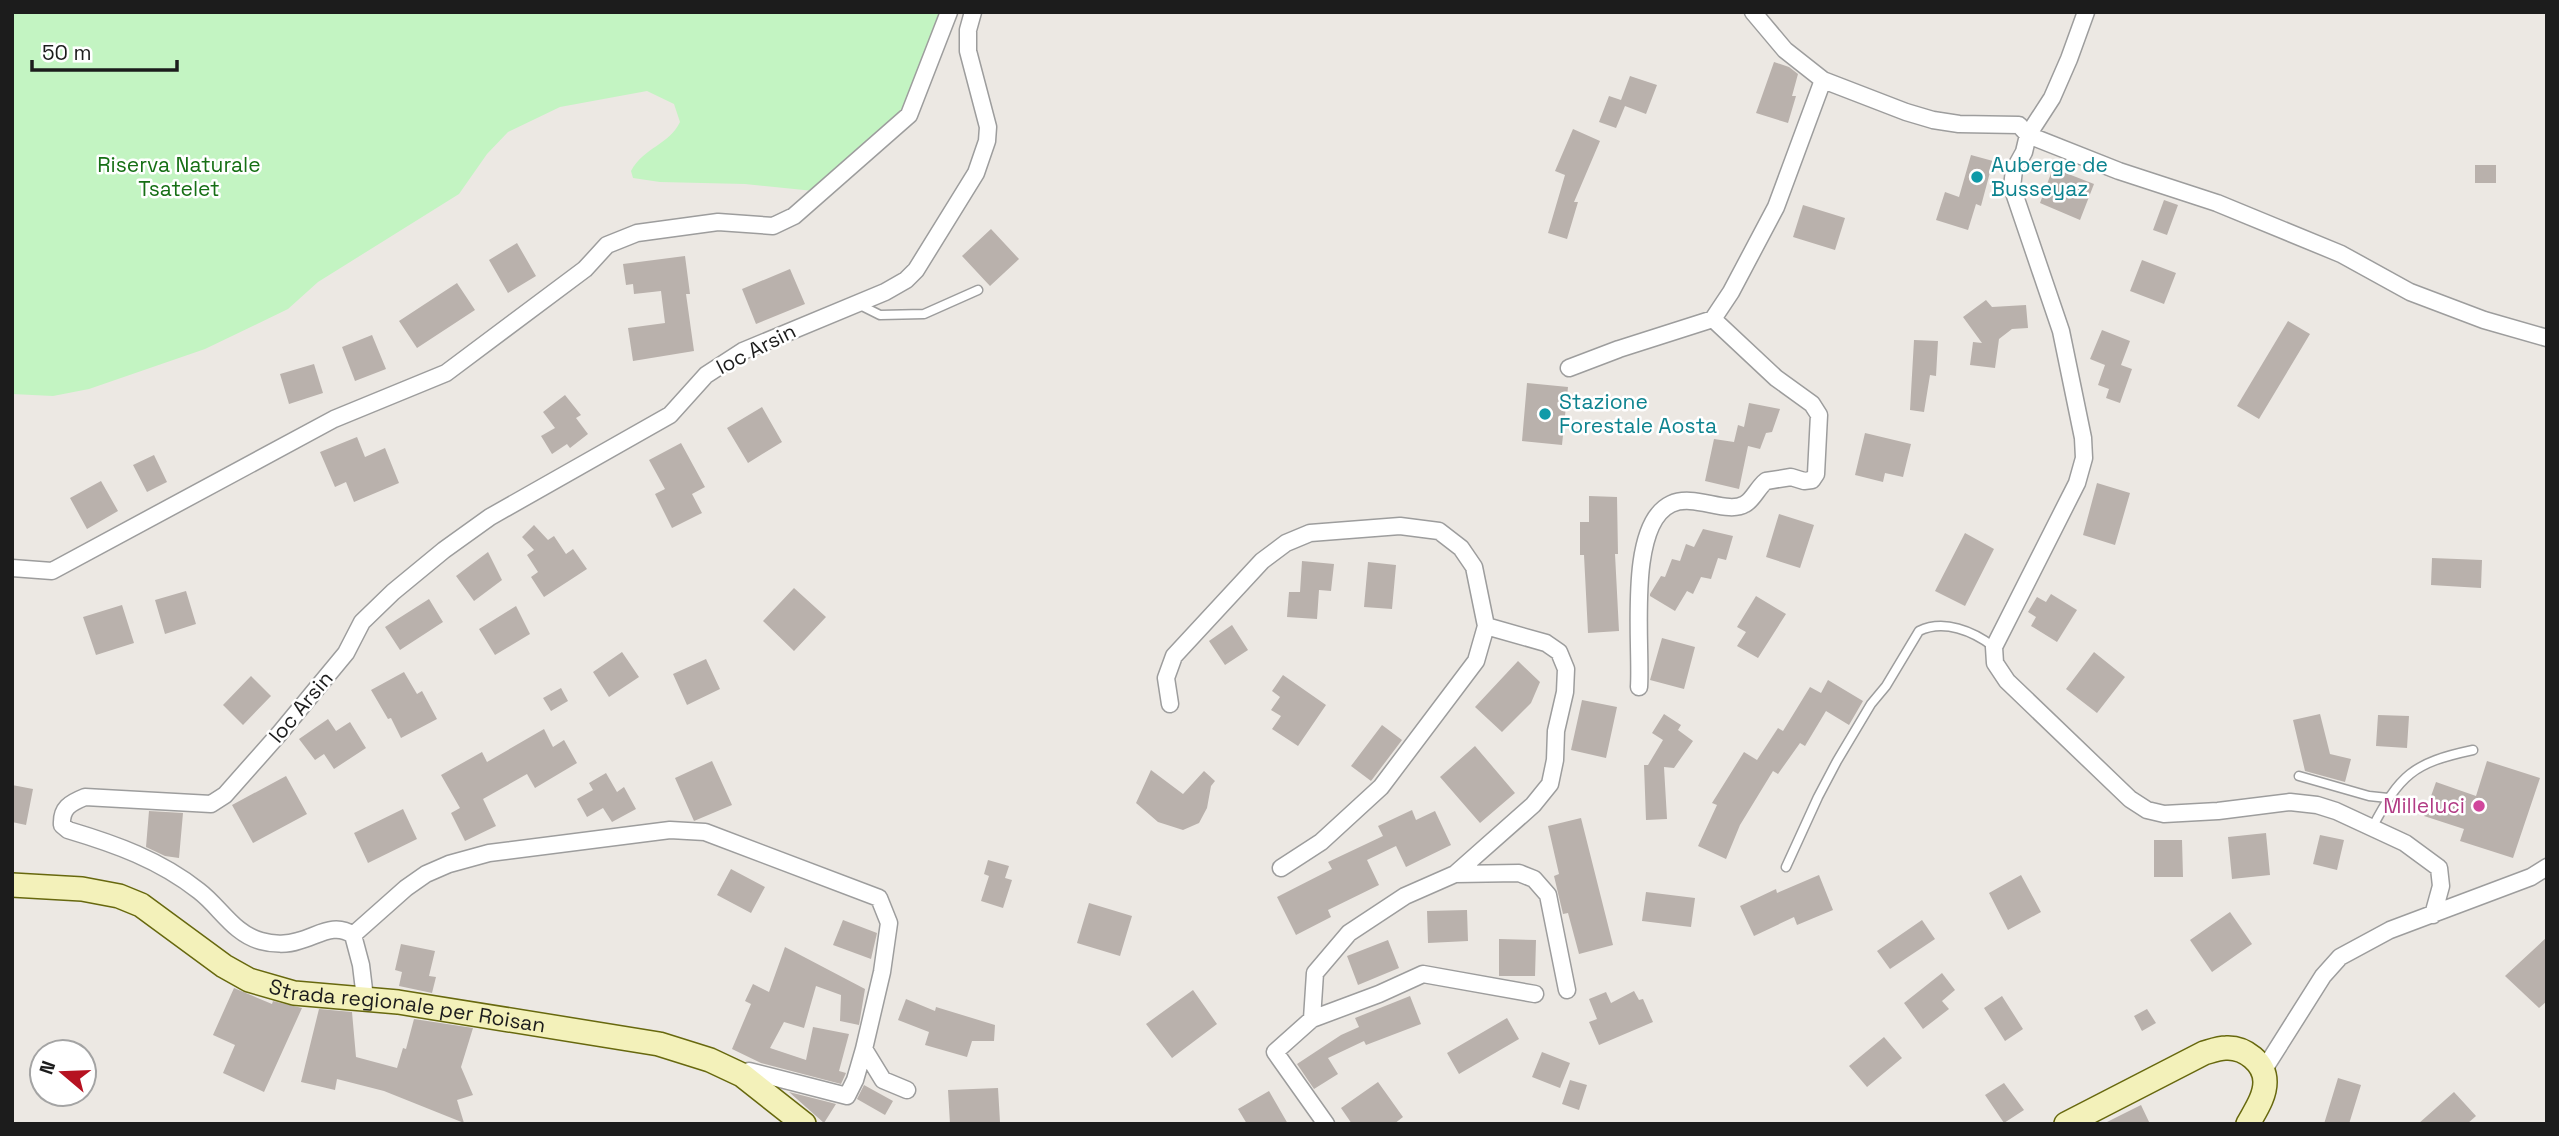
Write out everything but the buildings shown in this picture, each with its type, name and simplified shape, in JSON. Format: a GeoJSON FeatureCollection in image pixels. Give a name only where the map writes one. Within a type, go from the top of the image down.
{"type":"FeatureCollection","features":[{"type":"Feature","properties":{"kind":"main road","name":"Strada regionale per Roisan"},"geometry":{"type":"LineString","coordinates":[[12,886],[82,890],[119,896],[141,905],[224,967],[249,980],[294,993],[365,999],[659,1044],[710,1060],[742,1075],[804,1124]]}},
{"type":"Feature","properties":{"kind":"main road"},"geometry":{"type":"LineString","coordinates":[[2066,1124],[2204,1053],[2227,1048],[2244,1052],[2255,1059],[2263,1071],[2263,1093],[2248,1124]]}},
{"type":"Feature","properties":{"kind":"street"},"geometry":{"type":"LineString","coordinates":[[12,568],[52,571],[334,419],[446,373],[585,269],[607,245],[637,233],[718,222],[773,226],[794,216],[909,115],[949,12]]}},
{"type":"Feature","properties":{"kind":"street","name":"loc Arsin"},"geometry":{"type":"LineString","coordinates":[[354,935],[342,928],[296,942],[259,941],[231,923],[198,889],[132,850],[68,830],[62,825],[61,815],[66,806],[85,797],[211,804],[225,795],[279,734],[346,653],[362,622],[444,550],[489,517],[670,415],[706,375],[743,351],[886,292],[906,280],[916,270],[976,173],[987,141],[988,127],[968,51],[968,30],[974,12]]}},
{"type":"Feature","properties":{"kind":"street"},"geometry":{"type":"LineString","coordinates":[[1753,12],[1786,50],[1823,80],[1933,120],[1959,124],[2019,125],[2028,135],[2119,171],[2217,203],[2341,254],[2410,292],[2484,320],[2547,338]]}},
{"type":"Feature","properties":{"kind":"street"},"geometry":{"type":"LineString","coordinates":[[2085,12],[2052,98],[2028,135],[2024,152],[2014,170],[2012,187],[2061,331],[2083,438],[2084,458],[2077,482],[1994,647],[1995,663],[2007,681],[2130,799],[2147,810],[2164,814],[2218,811],[2290,802],[2336,811],[2405,843],[2439,868],[2441,886],[2433,915]]}},
{"type":"Feature","properties":{"kind":"street"},"geometry":{"type":"LineString","coordinates":[[1569,368],[1713,319],[1731,292],[1776,207],[1823,80]]}},
{"type":"Feature","properties":{"kind":"street"},"geometry":{"type":"LineString","coordinates":[[1639,687],[1640,570],[1646,534],[1655,518],[1670,504],[1688,500],[1736,508],[1747,504],[1766,481],[1791,477],[1804,481],[1812,480],[1816,474],[1819,415],[1812,404],[1776,378],[1713,319]]}},
{"type":"Feature","properties":{"kind":"street"},"geometry":{"type":"LineString","coordinates":[[1170,704],[1166,678],[1174,656],[1262,561],[1286,543],[1310,533],[1400,526],[1439,531],[1461,548],[1474,567],[1486,626],[1476,660],[1381,787],[1321,842],[1281,868]]}},
{"type":"Feature","properties":{"kind":"street"},"geometry":{"type":"LineString","coordinates":[[1312,1019],[1315,973],[1349,933],[1405,896],[1455,874],[1533,805],[1550,784],[1555,760],[1556,731],[1565,691],[1566,668],[1559,652],[1537,640],[1486,626]]}},
{"type":"Feature","properties":{"kind":"street"},"geometry":{"type":"LineString","coordinates":[[365,999],[354,935],[406,888],[426,874],[449,864],[489,853],[670,830],[705,832],[879,898],[889,923],[882,972],[864,1049],[856,1080],[847,1096],[764,1074],[748,1071],[742,1075]]}},
{"type":"Feature","properties":{"kind":"street"},"geometry":{"type":"LineString","coordinates":[[2263,1071],[2323,976],[2340,957],[2390,930],[2531,877],[2547,867]]}},
{"type":"Feature","properties":{"kind":"street"},"geometry":{"type":"LineString","coordinates":[[1455,874],[1519,873],[1534,879],[1548,895],[1567,990]]}},
{"type":"Feature","properties":{"kind":"street"},"geometry":{"type":"LineString","coordinates":[[1326,1124],[1275,1052],[1312,1019],[1378,995],[1423,974],[1535,994]]}},
{"type":"Feature","properties":{"kind":"street"},"geometry":{"type":"LineString","coordinates":[[864,1049],[883,1080],[907,1090]]}},
{"type":"Feature","properties":{"kind":"lane"},"geometry":{"type":"LineString","coordinates":[[855,303],[880,315],[924,314],[978,290]]}},
{"type":"Feature","properties":{"kind":"lane"},"geometry":{"type":"LineString","coordinates":[[1786,867],[1837,761],[1919,632],[1926,628],[1953,626],[1981,637],[1994,647]]}},
{"type":"Feature","properties":{"kind":"lane"},"geometry":{"type":"LineString","coordinates":[[2372,828],[2388,798],[2403,778],[2425,764],[2473,750]]}},
{"type":"Feature","properties":{"kind":"lane"},"geometry":{"type":"LineString","coordinates":[[2299,776],[2369,796],[2388,798]]}},
{"type":"Feature","properties":{"kind":"green space","name":"Riserva Naturale Tsatelet"},"geometry":{"type":"Polygon","coordinates":[[[12,12],[945,12],[904,112],[814,191],[633,178],[631,171],[636,163],[670,136],[680,122],[674,104],[647,91],[560,107],[508,132],[487,154],[459,194],[318,282],[288,309],[205,349],[89,389],[53,396],[12,394],[12,12]]]}},
{"type":"Feature","properties":{"kind":"place","name":"Auberge de Busseyaz"},"geometry":{"type":"Point","coordinates":[1977,177]}},
{"type":"Feature","properties":{"kind":"place","name":"Stazione Forestale Aosta"},"geometry":{"type":"Point","coordinates":[1545,414]}},
{"type":"Feature","properties":{"kind":"place","name":"Milleluci"},"geometry":{"type":"Point","coordinates":[2479,806]}}]}
